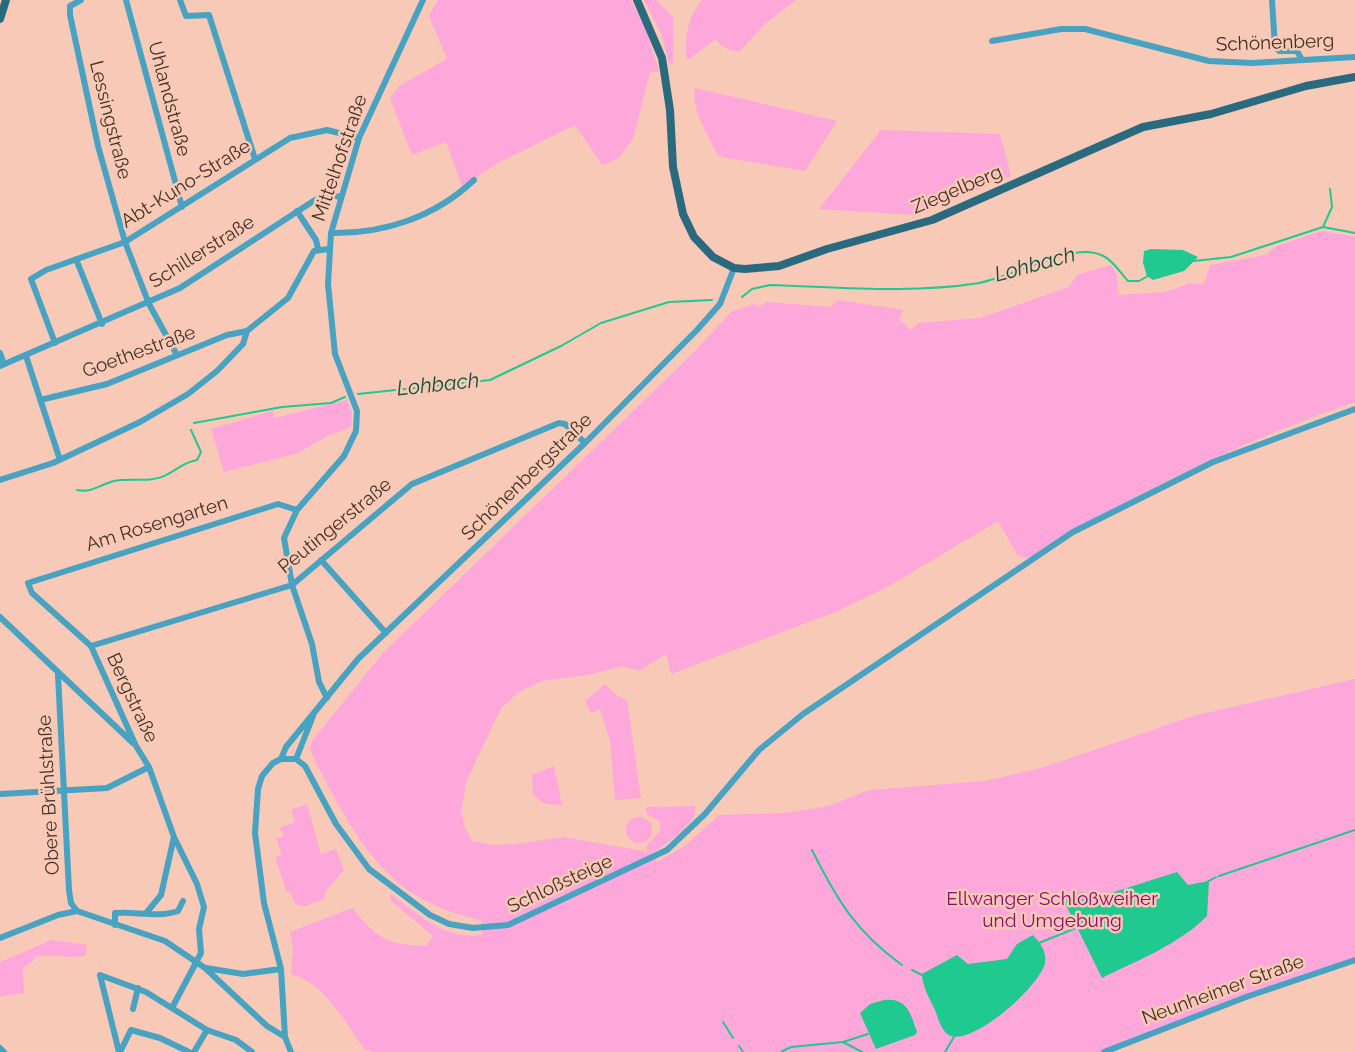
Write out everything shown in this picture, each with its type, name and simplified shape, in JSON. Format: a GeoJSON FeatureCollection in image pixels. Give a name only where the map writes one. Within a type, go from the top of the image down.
{"type":"FeatureCollection","features":[{"type":"Feature","properties":{"kind":"main road"},"geometry":{"type":"LineString","coordinates":[[0,19],[6,0]]}},
{"type":"Feature","properties":{"kind":"main road"},"geometry":{"type":"LineString","coordinates":[[637,0],[662,58],[670,110],[673,167],[683,214],[700,245],[713,257],[734,268]]}},
{"type":"Feature","properties":{"kind":"main road","name":"Ziegelberg"},"geometry":{"type":"LineString","coordinates":[[734,268],[779,267],[827,249],[932,220],[1143,127],[1211,114],[1306,86],[1355,77]]}},
{"type":"Feature","properties":{"kind":"street","name":"Lessingstraße"},"geometry":{"type":"LineString","coordinates":[[81,0],[70,6],[91,119],[125,242],[149,304],[177,355]]}},
{"type":"Feature","properties":{"kind":"street","name":"Uhlandstraße"},"geometry":{"type":"LineString","coordinates":[[126,0],[182,206]]}},
{"type":"Feature","properties":{"kind":"street"},"geometry":{"type":"LineString","coordinates":[[180,0],[186,16],[209,15],[255,159]]}},
{"type":"Feature","properties":{"kind":"street","name":"Mittelhofstraße"},"geometry":{"type":"LineString","coordinates":[[327,698],[319,682],[312,644],[292,584],[284,538],[297,510],[344,456],[356,431],[358,420],[335,354],[329,298],[331,233],[359,138],[423,0]]}},
{"type":"Feature","properties":{"kind":"street"},"geometry":{"type":"LineString","coordinates":[[1272,0],[1275,47],[1279,51],[1297,51],[1301,58]]}},
{"type":"Feature","properties":{"kind":"street","name":"Schönenberg"},"geometry":{"type":"LineString","coordinates":[[992,41],[1061,29],[1085,29],[1209,61],[1252,63],[1301,58],[1355,57]]}},
{"type":"Feature","properties":{"kind":"street","name":"Abt-Kuno-Straße"},"geometry":{"type":"LineString","coordinates":[[55,343],[31,279],[76,259],[125,242],[290,138],[313,131],[338,131],[359,138]]}},
{"type":"Feature","properties":{"kind":"street"},"geometry":{"type":"LineString","coordinates":[[331,233],[371,230],[437,210],[474,180]]}},
{"type":"Feature","properties":{"kind":"street","name":"Schillerstraße"},"geometry":{"type":"LineString","coordinates":[[2,365],[149,304],[180,288],[323,196],[341,197]]}},
{"type":"Feature","properties":{"kind":"street"},"geometry":{"type":"LineString","coordinates":[[297,211],[316,240],[317,250]]}},
{"type":"Feature","properties":{"kind":"street"},"geometry":{"type":"LineString","coordinates":[[0,480],[61,460],[140,422],[188,394],[217,371],[243,344],[247,331],[288,298],[300,280],[310,254],[317,250],[329,250]]}},
{"type":"Feature","properties":{"kind":"street"},"geometry":{"type":"LineString","coordinates":[[76,259],[103,324]]}},
{"type":"Feature","properties":{"kind":"street","name":"Schönenbergstraße"},"geometry":{"type":"LineString","coordinates":[[327,698],[358,659],[672,357],[720,304],[734,268]]}},
{"type":"Feature","properties":{"kind":"street","name":"Goethestraße"},"geometry":{"type":"LineString","coordinates":[[40,400],[107,384],[228,335],[247,331]]}},
{"type":"Feature","properties":{"kind":"street"},"geometry":{"type":"LineString","coordinates":[[0,353],[2,365]]}},
{"type":"Feature","properties":{"kind":"street"},"geometry":{"type":"LineString","coordinates":[[26,356],[61,460]]}},
{"type":"Feature","properties":{"kind":"street","name":"Schloßsteige"},"geometry":{"type":"LineString","coordinates":[[296,759],[305,766],[335,824],[369,869],[430,915],[449,924],[473,928],[508,925],[529,918],[658,855],[681,838],[760,750],[803,714],[1073,532],[1213,462],[1355,409]]}},
{"type":"Feature","properties":{"kind":"street","name":"Peutingerstraße"},"geometry":{"type":"LineString","coordinates":[[92,646],[292,584],[412,484],[559,423],[565,424],[585,443]]}},
{"type":"Feature","properties":{"kind":"street","name":"Am Rosengarten"},"geometry":{"type":"LineString","coordinates":[[27,585],[33,579],[278,504],[297,510]]}},
{"type":"Feature","properties":{"kind":"street"},"geometry":{"type":"LineString","coordinates":[[321,560],[386,633]]}},
{"type":"Feature","properties":{"kind":"street","name":"Bergstraße"},"geometry":{"type":"LineString","coordinates":[[27,585],[32,593],[92,646],[136,746],[149,767],[174,837],[197,884],[204,907],[201,966]]}},
{"type":"Feature","properties":{"kind":"street"},"geometry":{"type":"LineString","coordinates":[[0,617],[58,675],[136,746]]}},
{"type":"Feature","properties":{"kind":"street","name":"Obere Brühlstraße"},"geometry":{"type":"LineString","coordinates":[[58,675],[69,890],[71,903],[78,911]]}},
{"type":"Feature","properties":{"kind":"street"},"geometry":{"type":"LineString","coordinates":[[281,759],[286,747],[327,698]]}},
{"type":"Feature","properties":{"kind":"street"},"geometry":{"type":"LineString","coordinates":[[291,1052],[285,1037],[281,969],[257,867],[255,813],[262,776],[273,763],[281,759],[296,759],[313,716]]}},
{"type":"Feature","properties":{"kind":"street"},"geometry":{"type":"LineString","coordinates":[[0,794],[107,788],[149,767]]}},
{"type":"Feature","properties":{"kind":"street"},"geometry":{"type":"LineString","coordinates":[[147,912],[161,894],[174,837]]}},
{"type":"Feature","properties":{"kind":"street"},"geometry":{"type":"LineString","coordinates":[[115,925],[115,913],[147,912],[168,915],[178,911],[183,901]]}},
{"type":"Feature","properties":{"kind":"street"},"geometry":{"type":"LineString","coordinates":[[0,937],[58,915],[78,911],[164,941],[201,966],[267,1026],[285,1037]]}},
{"type":"Feature","properties":{"kind":"street","name":"Neunheimer Straße"},"geometry":{"type":"LineString","coordinates":[[1104,1052],[1120,1049],[1295,979],[1355,960]]}},
{"type":"Feature","properties":{"kind":"street"},"geometry":{"type":"LineString","coordinates":[[201,966],[243,974],[281,969]]}},
{"type":"Feature","properties":{"kind":"street"},"geometry":{"type":"LineString","coordinates":[[173,1006],[201,966]]}},
{"type":"Feature","properties":{"kind":"street"},"geometry":{"type":"LineString","coordinates":[[119,1052],[100,975],[138,988],[173,1006],[207,1030],[236,1040],[252,1052]]}},
{"type":"Feature","properties":{"kind":"street"},"geometry":{"type":"LineString","coordinates":[[133,1009],[138,988]]}},
{"type":"Feature","properties":{"kind":"street"},"geometry":{"type":"LineString","coordinates":[[119,1052],[131,1030],[160,1038],[191,1052],[207,1030]]}},
{"type":"Feature","properties":{"kind":"street"},"geometry":{"type":"LineString","coordinates":[[0,1048],[4,1052]]}},
{"type":"Feature","properties":{"kind":"green space"},"geometry":{"type":"Polygon","coordinates":[[[438,0],[631,0],[646,29],[659,72],[650,72],[633,139],[619,158],[602,165],[575,125],[496,164],[462,187],[446,142],[412,155],[390,98],[399,86],[447,59],[429,16],[438,0]]]}},
{"type":"Feature","properties":{"kind":"green space"},"geometry":{"type":"Polygon","coordinates":[[[644,0],[656,0],[673,17],[673,63],[669,64],[662,35],[644,0]]]}},
{"type":"Feature","properties":{"kind":"green space"},"geometry":{"type":"Polygon","coordinates":[[[702,0],[796,0],[764,25],[739,52],[727,49],[715,40],[687,60],[688,28],[693,13],[702,0]]]}},
{"type":"Feature","properties":{"kind":"green space"},"geometry":{"type":"Polygon","coordinates":[[[695,88],[837,121],[805,171],[721,157],[697,112],[695,88]]]}},
{"type":"Feature","properties":{"kind":"green space"},"geometry":{"type":"Polygon","coordinates":[[[881,130],[1000,134],[1011,176],[916,215],[819,209],[881,130]]]}},
{"type":"Feature","properties":{"kind":"green space","name":"Ellwanger Schloßweiher und Umgebung"},"geometry":{"type":"Polygon","coordinates":[[[1322,231],[1355,237],[1355,402],[1270,434],[1188,471],[1147,491],[1029,558],[1018,556],[998,521],[889,586],[838,611],[671,674],[666,654],[639,671],[623,666],[588,675],[542,681],[519,692],[501,708],[467,780],[461,811],[472,841],[493,845],[517,844],[564,837],[648,852],[646,846],[660,831],[660,822],[646,813],[646,807],[695,806],[692,819],[686,826],[672,840],[651,854],[657,862],[686,845],[719,815],[785,813],[829,806],[869,790],[986,781],[1045,767],[1193,716],[1355,679],[1355,960],[1104,1052],[373,1052],[364,1049],[324,994],[291,974],[293,950],[290,932],[352,908],[376,934],[392,942],[426,946],[433,936],[390,900],[391,894],[444,930],[468,936],[482,935],[481,920],[449,911],[422,899],[399,883],[380,864],[362,843],[332,793],[310,749],[312,741],[383,653],[696,350],[731,312],[754,304],[758,307],[767,302],[830,307],[838,300],[903,310],[899,319],[911,330],[918,323],[980,318],[1069,287],[1077,275],[1111,265],[1117,275],[1118,295],[1165,292],[1189,284],[1204,284],[1210,265],[1266,255],[1277,246],[1322,231]]]}},
{"type":"Feature","properties":{"kind":"green space"},"geometry":{"type":"Polygon","coordinates":[[[347,400],[352,413],[351,427],[327,436],[298,453],[224,472],[211,429],[273,411],[275,418],[347,400]]]}},
{"type":"Feature","properties":{"kind":"green space"},"geometry":{"type":"Polygon","coordinates":[[[605,684],[615,694],[627,700],[641,798],[615,800],[610,741],[600,709],[591,713],[585,701],[605,684]]]}},
{"type":"Feature","properties":{"kind":"green space"},"geometry":{"type":"Polygon","coordinates":[[[554,766],[562,805],[545,804],[533,795],[532,775],[554,766]]]}},
{"type":"Feature","properties":{"kind":"green space"},"geometry":{"type":"Polygon","coordinates":[[[307,804],[321,854],[336,849],[344,870],[326,891],[324,899],[306,906],[295,904],[290,892],[287,893],[275,857],[282,855],[276,839],[284,836],[279,828],[295,822],[291,810],[307,804]]]}},
{"type":"Feature","properties":{"kind":"green space"},"geometry":{"type":"Polygon","coordinates":[[[639,817],[648,821],[652,830],[648,839],[639,843],[630,839],[626,830],[630,821],[639,817]]]}},
{"type":"Feature","properties":{"kind":"green space"},"geometry":{"type":"Polygon","coordinates":[[[52,940],[87,945],[86,955],[34,957],[34,960],[23,968],[24,993],[0,996],[0,962],[52,940]]]}},
{"type":"Feature","properties":{"kind":"shaded area"},"geometry":{"type":"Polygon","coordinates":[[[1183,250],[1198,257],[1184,271],[1153,280],[1147,276],[1143,263],[1144,251],[1183,250]]]}},
{"type":"Feature","properties":{"kind":"shaded area"},"geometry":{"type":"Polygon","coordinates":[[[1177,872],[1188,885],[1209,881],[1207,916],[1171,943],[1102,978],[1063,899],[1082,892],[1095,898],[1177,872]]]}},
{"type":"Feature","properties":{"kind":"shaded area"},"geometry":{"type":"Polygon","coordinates":[[[1033,935],[1045,955],[1045,963],[1032,985],[1005,1011],[975,1031],[962,1036],[951,1036],[945,1032],[923,983],[922,974],[957,955],[968,964],[1007,959],[1017,944],[1033,935]]]}},
{"type":"Feature","properties":{"kind":"shaded area"},"geometry":{"type":"Polygon","coordinates":[[[884,1000],[903,1004],[910,1013],[917,1032],[876,1049],[860,1013],[870,1004],[884,1000]]]}},
{"type":"Feature","properties":{"kind":"waterway"},"geometry":{"type":"LineString","coordinates":[[1323,227],[1332,207],[1330,189]]}},
{"type":"Feature","properties":{"kind":"waterway","name":"Lohbach"},"geometry":{"type":"LineString","coordinates":[[1194,261],[1231,257],[1323,227],[1355,233]]}},
{"type":"Feature","properties":{"kind":"waterway","name":"Lohbach"},"geometry":{"type":"LineString","coordinates":[[742,297],[752,289],[770,285],[901,289],[979,283],[1049,260],[1087,252],[1107,258],[1128,281],[1139,281],[1148,276]]}},
{"type":"Feature","properties":{"kind":"waterway","name":"Lohbach"},"geometry":{"type":"LineString","coordinates":[[358,394],[490,380],[561,346],[601,323],[669,302],[712,300]]}},
{"type":"Feature","properties":{"kind":"waterway","name":"Lohbach"},"geometry":{"type":"LineString","coordinates":[[194,423],[282,407],[331,403],[345,397]]}},
{"type":"Feature","properties":{"kind":"waterway","name":"Lohbach"},"geometry":{"type":"LineString","coordinates":[[77,490],[91,490],[121,480],[155,479],[197,460],[201,452],[191,430]]}},
{"type":"Feature","properties":{"kind":"waterway"},"geometry":{"type":"LineString","coordinates":[[1219,876],[1355,830]]}},
{"type":"Feature","properties":{"kind":"waterway"},"geometry":{"type":"LineString","coordinates":[[812,850],[849,914],[872,940],[902,965]]}},
{"type":"Feature","properties":{"kind":"waterway"},"geometry":{"type":"LineString","coordinates":[[1207,882],[1216,877]]}},
{"type":"Feature","properties":{"kind":"waterway"},"geometry":{"type":"LineString","coordinates":[[1039,943],[1076,928]]}},
{"type":"Feature","properties":{"kind":"waterway"},"geometry":{"type":"LineString","coordinates":[[912,970],[924,976]]}},
{"type":"Feature","properties":{"kind":"waterway"},"geometry":{"type":"LineString","coordinates":[[723,1022],[733,1038]]}},
{"type":"Feature","properties":{"kind":"waterway"},"geometry":{"type":"LineString","coordinates":[[843,1042],[868,1034]]}},
{"type":"Feature","properties":{"kind":"waterway"},"geometry":{"type":"LineString","coordinates":[[945,1052],[955,1035]]}},
{"type":"Feature","properties":{"kind":"waterway"},"geometry":{"type":"LineString","coordinates":[[781,1052],[791,1047],[843,1042],[862,1052]]}},
{"type":"Feature","properties":{"kind":"waterway"},"geometry":{"type":"LineString","coordinates":[[739,1046],[743,1052]]}}]}
